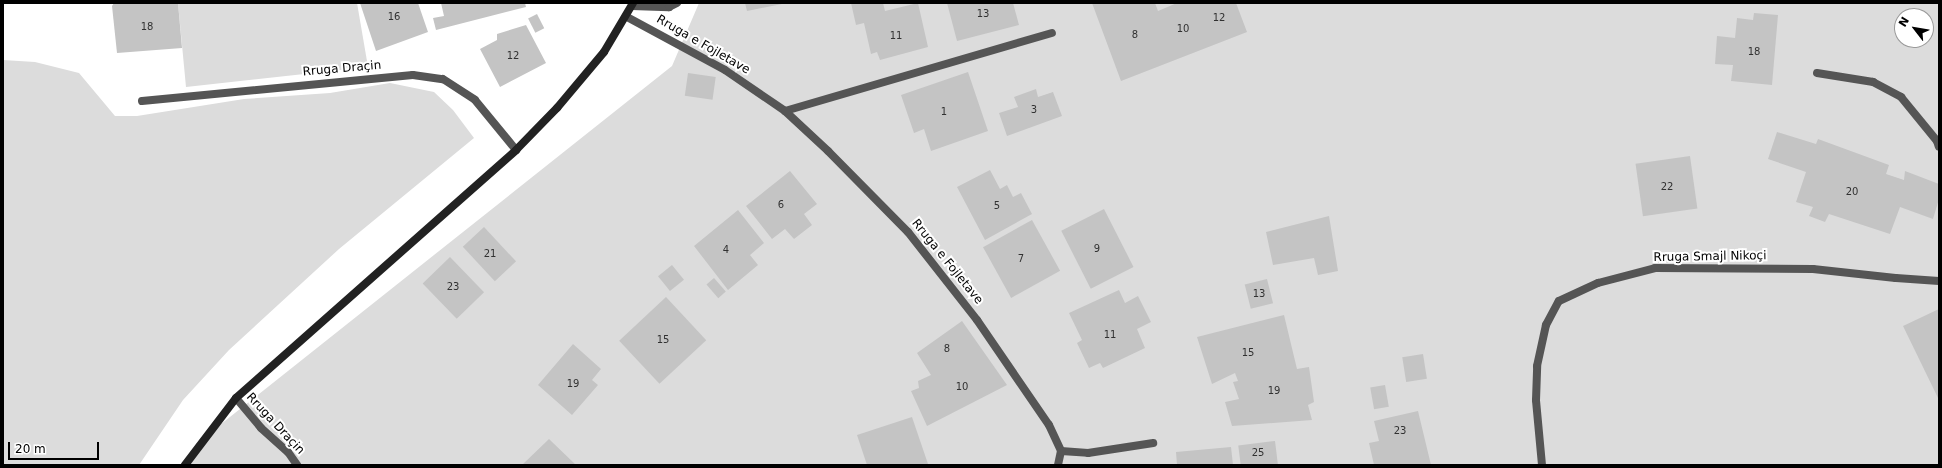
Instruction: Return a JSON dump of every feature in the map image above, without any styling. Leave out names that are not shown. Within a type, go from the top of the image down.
[{"type":"main road","name":"Rruga Draçin","points":[[185,465],[236,398],[516,150],[557,108],[599,58],[627,16],[633,4]]},
{"type":"street","points":[[633,4],[669,7],[677,3]]},
{"type":"street","name":"Rruga e Fojletave","points":[[627,16],[725,70],[785,111],[908,232],[977,320],[1049,424],[1061,451]]},
{"type":"street","points":[[785,111],[1052,33]]},
{"type":"street","points":[[1817,72],[1873,82],[1901,97],[1937,141],[1939,147]]},
{"type":"street","name":"Rruga Draçin","points":[[142,101],[414,75],[443,79],[475,100],[516,150]]},
{"type":"street","name":"Rruga Smajl Nikoçi","points":[[1542,465],[1536,400],[1536,366],[1546,325],[1559,301],[1598,283],[1655,268],[1813,269],[1939,281]]},
{"type":"street","name":"Rruga Draçin","points":[[236,398],[261,428],[288,452],[297,465]]},
{"type":"street","points":[[1058,465],[1061,451],[1088,452],[1152,443]]},
{"type":"shaded area","points":[[178,3],[357,3],[368,67],[186,87]]},
{"type":"shaded area","points":[[699,3],[1939,3],[1939,465],[186,465],[196,444],[672,66]]},
{"type":"shaded area","points":[[3,60],[35,62],[79,73],[115,116],[137,116],[244,99],[330,93],[390,83],[434,92],[453,110],[474,138],[339,249],[229,350],[183,400],[139,465],[3,465]]},
{"type":"building","points":[[114,3],[178,3],[182,48],[117,53],[112,6]]},
{"type":"building","points":[[360,3],[418,3],[428,32],[376,51]]},
{"type":"building","points":[[441,3],[525,3],[526,7],[436,30],[433,18],[444,16]]},
{"type":"building","points":[[745,3],[782,3],[782,4],[747,11]]},
{"type":"building","points":[[851,3],[883,3],[885,11],[918,3],[928,47],[880,60],[877,52],[871,54],[864,23],[856,25]]},
{"type":"building","points":[[947,3],[1013,3],[1019,25],[957,41]]},
{"type":"building","points":[[1092,3],[1155,3],[1158,11],[1177,3],[1236,3],[1247,32],[1121,81]]},
{"type":"building","points":[[1754,13],[1778,15],[1772,85],[1731,81],[1733,65],[1715,64],[1717,36],[1735,38],[1737,18],[1753,20]]},
{"type":"building","points":[[537,14],[544,28],[535,33],[528,19]]},
{"type":"building","points":[[526,25],[546,63],[500,87],[480,49],[497,40],[497,34]]},
{"type":"building","points":[[968,72],[988,131],[931,151],[924,129],[914,133],[901,95]]},
{"type":"building","points":[[688,73],[716,77],[713,100],[685,96]]},
{"type":"building","points":[[1036,89],[1038,97],[1053,92],[1062,116],[1007,136],[999,113],[1018,107],[1014,97]]},
{"type":"building","points":[[1777,132],[1816,144],[1818,139],[1889,165],[1886,174],[1904,180],[1905,171],[1939,184],[1939,199],[1933,219],[1900,207],[1890,234],[1829,214],[1825,222],[1809,216],[1813,207],[1796,202],[1806,172],[1768,159]]},
{"type":"building","points":[[1690,156],[1697,208],[1643,216],[1636,164]]},
{"type":"building","points":[[990,170],[1000,189],[1007,185],[1013,197],[1021,193],[1032,214],[985,240],[957,187]]},
{"type":"building","points":[[790,171],[817,204],[804,214],[812,225],[794,239],[785,229],[772,239],[746,206]]},
{"type":"building","points":[[1104,209],[1134,267],[1091,289],[1061,231]]},
{"type":"building","points":[[738,210],[764,243],[750,255],[758,265],[728,290],[694,246]]},
{"type":"building","points":[[1329,216],[1338,271],[1318,275],[1314,258],[1273,265],[1266,232]]},
{"type":"building","points":[[1032,220],[1060,271],[1011,298],[983,247]]},
{"type":"building","points":[[484,227],[516,261],[495,281],[463,247]]},
{"type":"building","points":[[450,257],[484,292],[457,319],[423,283]]},
{"type":"building","points":[[672,265],[684,280],[670,291],[658,276]]},
{"type":"building","points":[[714,278],[726,292],[718,298],[706,285]]},
{"type":"building","points":[[1267,279],[1273,303],[1251,309],[1245,285]]},
{"type":"building","points":[[1119,290],[1125,303],[1138,296],[1151,322],[1137,329],[1145,348],[1103,368],[1100,363],[1089,368],[1077,343],[1082,340],[1069,313]]},
{"type":"building","points":[[666,297],[706,340],[659,384],[619,341]]},
{"type":"building","points":[[1939,309],[1939,400],[1903,326]]},
{"type":"building","points":[[1284,315],[1297,369],[1309,367],[1314,402],[1308,405],[1312,420],[1232,426],[1225,402],[1239,399],[1233,382],[1238,381],[1235,373],[1212,384],[1197,337]]},
{"type":"building","points":[[962,321],[1007,385],[927,426],[911,391],[919,388],[918,381],[931,375],[917,353]]},
{"type":"building","points":[[573,344],[601,369],[592,380],[598,385],[572,415],[538,385]]},
{"type":"building","points":[[1423,354],[1427,379],[1406,382],[1402,357]]},
{"type":"building","points":[[1385,385],[1389,407],[1374,409],[1370,388]]},
{"type":"building","points":[[1418,411],[1431,465],[1374,465],[1369,443],[1379,441],[1374,421]]},
{"type":"building","points":[[912,417],[928,464],[867,465],[857,435]]},
{"type":"building","points":[[549,439],[576,465],[522,465]]},
{"type":"building","points":[[1275,441],[1278,465],[1241,465],[1238,446]]},
{"type":"building","points":[[1231,447],[1233,465],[1177,465],[1176,452]]}]
